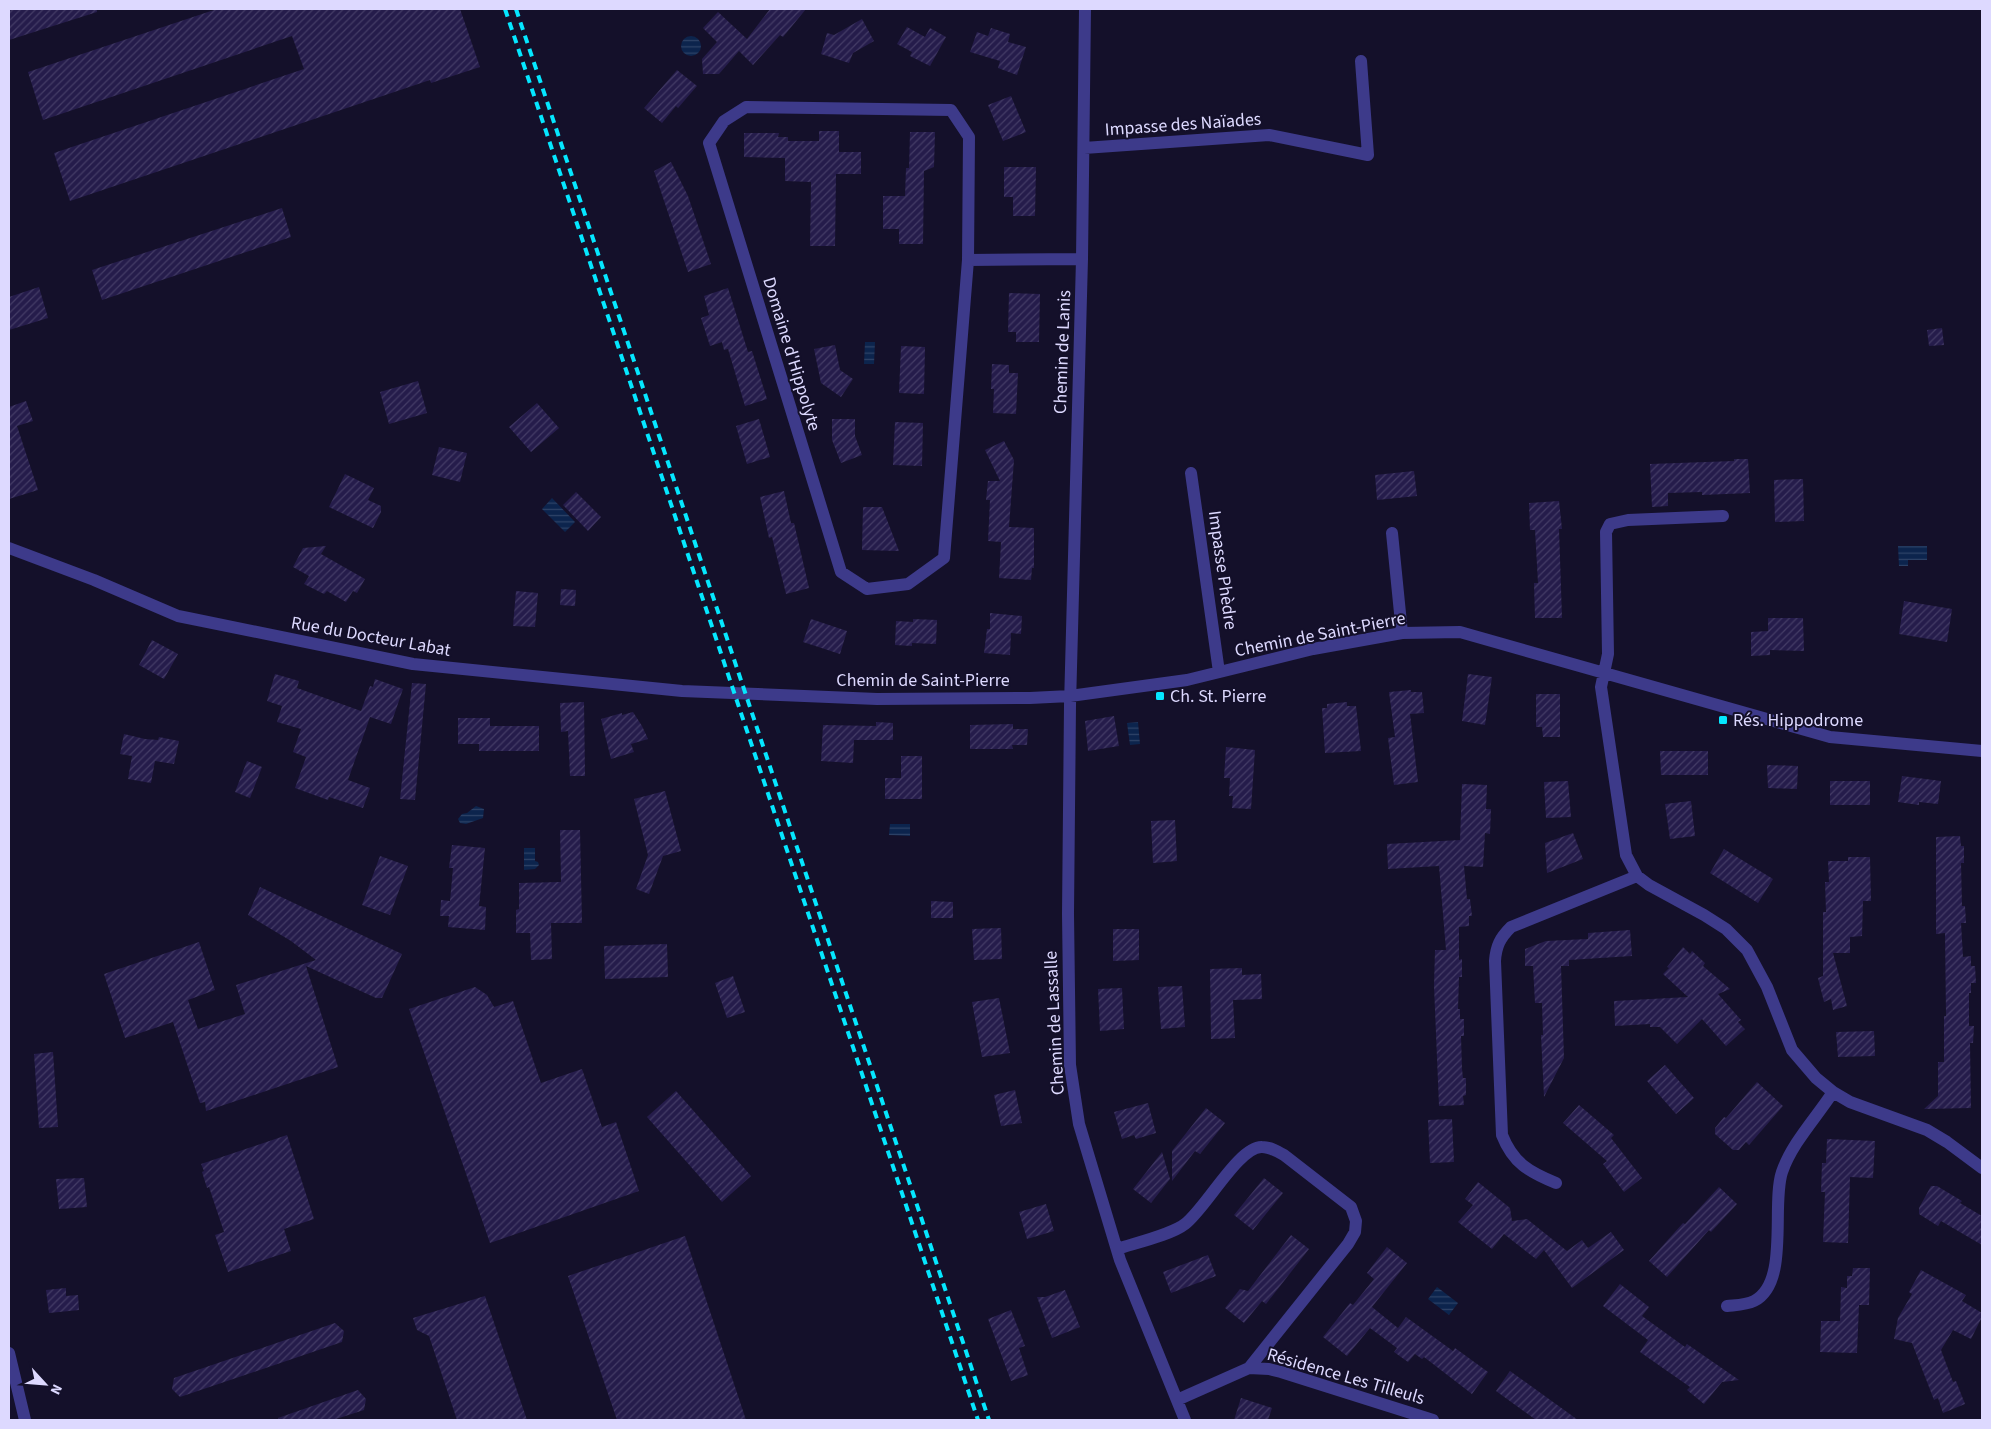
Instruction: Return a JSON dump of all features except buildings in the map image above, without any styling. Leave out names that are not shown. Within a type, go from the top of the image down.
[{"type":"street","name":"Chemin de Lanis","points":[[1070,696],[1082,259],[1085,9]]},
{"type":"street","name":"Impasse des Naïades","points":[[1084,148],[1269,134],[1368,155],[1361,61]]},
{"type":"street","name":"Domaine d'Hippolyte","points":[[746,107],[951,110],[969,137],[968,260],[944,558],[908,584],[867,589],[841,572],[709,143],[724,121],[746,107]]},
{"type":"street","points":[[968,260],[1082,259]]},
{"type":"street","name":"Impasse Phèdre","points":[[1191,474],[1219,672]]},
{"type":"street","points":[[1724,516],[1628,520],[1610,524],[1606,532],[1608,654],[1601,687],[1626,855],[1637,876],[1649,885],[1704,915],[1736,938],[1747,950],[1761,974],[1792,1050],[1801,1063],[1816,1078],[1833,1092],[1867,1109],[1927,1130],[1982,1168]]},
{"type":"street","points":[[1392,533],[1402,632]]},
{"type":"street","name":"Rue du Docteur Labat","points":[[9,548],[94,580],[178,616],[412,664],[682,691],[772,694]]},
{"type":"street","name":"Chemin de Saint-Pierre","points":[[772,694],[876,699],[1070,696],[1168,683],[1313,649],[1402,632],[1460,632],[1830,737],[1982,751]]},
{"type":"street","name":"Chemin de Lassalle","points":[[1070,696],[1068,914],[1070,1065],[1079,1124],[1120,1260],[1184,1420]]},
{"type":"street","points":[[1556,1183],[1525,1168],[1514,1158],[1502,1135],[1496,948],[1502,937],[1511,927],[1637,876]]},
{"type":"street","points":[[1727,1306],[1754,1301],[1768,1285],[1776,1259],[1781,1175],[1792,1150],[1833,1092]]},
{"type":"street","name":"Résidence Les Tilleuls","points":[[1117,1249],[1184,1225],[1200,1209],[1242,1156],[1253,1148],[1262,1146],[1284,1155],[1350,1207],[1356,1221],[1355,1232],[1348,1244],[1249,1368]]},
{"type":"street","points":[[9,1353],[25,1420]]},
{"type":"street","name":"Résidence Les Tilleuls","points":[[1177,1400],[1249,1368],[1269,1369],[1433,1420]]},
{"type":"water","points":[[691,36],[698,39],[701,46],[698,53],[691,56],[684,53],[681,46],[684,39]]},
{"type":"water","points":[[865,342],[875,342],[874,364],[864,364]]},
{"type":"water","points":[[552,498],[575,522],[565,532],[542,509]]},
{"type":"water","points":[[1898,546],[1927,546],[1927,560],[1908,560],[1908,566],[1899,566]]},
{"type":"water","points":[[1138,722],[1140,744],[1130,745],[1127,723]]},
{"type":"water","points":[[476,806],[484,809],[483,818],[466,824],[460,823],[458,819],[462,814],[467,813]]},
{"type":"water","points":[[890,824],[910,824],[910,836],[889,835]]},
{"type":"water","points":[[524,848],[535,848],[535,861],[539,865],[535,869],[524,870]]},
{"type":"water","points":[[1437,1287],[1458,1303],[1449,1315],[1428,1299]]},
{"type":"railway","points":[[505,9],[978,1420]]},
{"type":"railway","points":[[516,9],[989,1420]]},
{"type":"place","name":"Ch. St. Pierre","points":[[1160,696]]},
{"type":"place","name":"Rés. Hippodrome","points":[[1723,720]]}]
